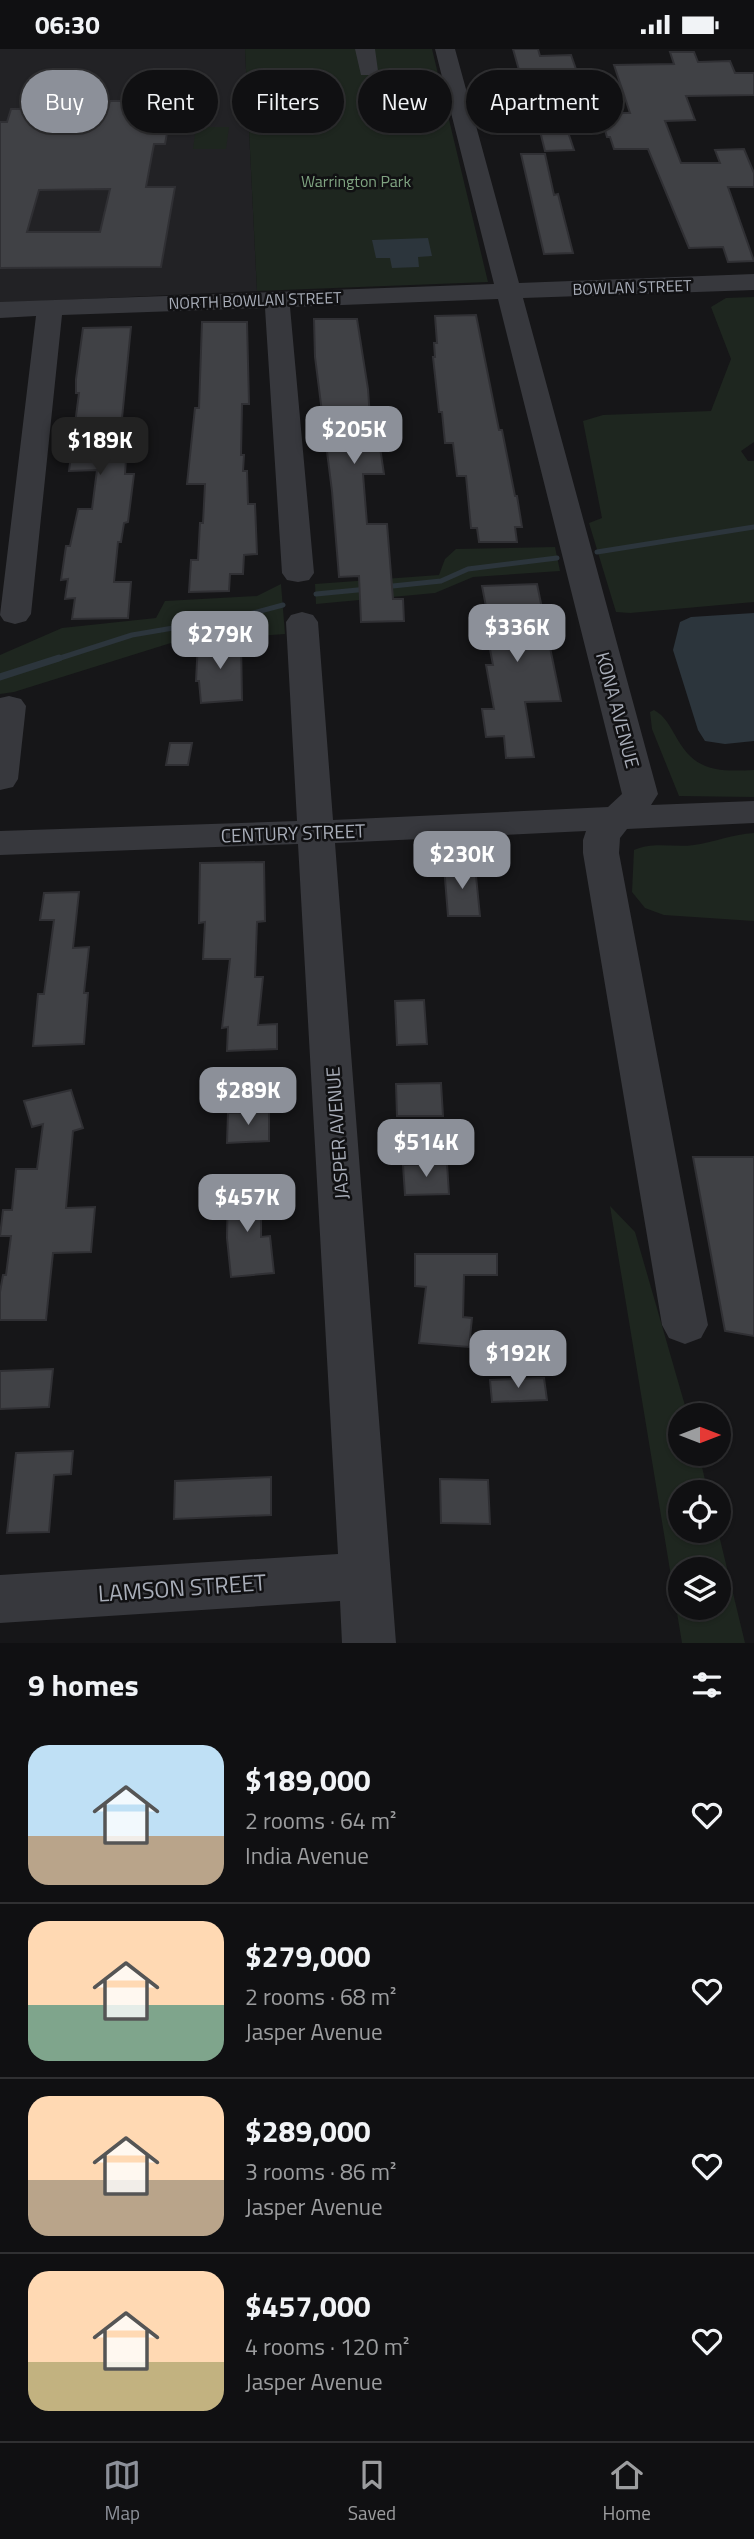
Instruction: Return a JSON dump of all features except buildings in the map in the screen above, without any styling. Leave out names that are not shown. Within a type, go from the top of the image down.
[{"type":"street","points":[[365,49],[368,70]]},
{"type":"street","name":"KONA AVENUE","points":[[445,49],[640,795],[633,808],[616,819],[602,836],[601,853],[685,1325]]},
{"type":"street","name":"BOWLAN STREET","points":[[509,292],[754,282]]},
{"type":"street","name":"NORTH BOWLAN STREET","points":[[0,310],[509,292]]},
{"type":"street","points":[[277,299],[298,573]]},
{"type":"street","points":[[15,614],[50,308]]},
{"type":"street","name":"JASPER AVENUE","points":[[302,622],[369,1643]]},
{"type":"street","points":[[0,779],[9,706]]},
{"type":"street","name":"CENTURY STREET","points":[[0,843],[754,812]]},
{"type":"street","name":"LAMSON STREET","points":[[0,1599],[365,1576]]},
{"type":"shaded area","points":[[0,49],[245,49],[246,70],[232,70],[232,133],[249,133],[257,291],[0,303]]},
{"type":"shaded area","points":[[428,238],[432,256],[418,257],[419,267],[392,268],[390,258],[376,258],[372,240]]},
{"type":"shaded area","points":[[754,613],[754,741],[725,744],[705,741],[698,730],[673,650],[680,622],[691,617]]},
{"type":"green space","name":"Warrington Park","points":[[245,49],[432,49],[437,70],[358,70],[358,133],[452,132],[488,282],[257,291],[249,133],[344,133],[344,70],[246,70]]},
{"type":"green space","points":[[218,127],[229,127],[226,149],[193,149],[195,133],[218,133]]},
{"type":"green space","points":[[754,297],[754,442],[741,451],[748,461],[754,461],[754,602],[616,612],[589,523],[602,518],[583,421],[603,415],[711,411],[731,359],[711,307],[726,298]]},
{"type":"green space","points":[[555,547],[560,571],[473,577],[435,593],[316,604],[315,584],[439,575],[445,559],[456,549]]},
{"type":"green space","points":[[281,584],[285,634],[174,642],[0,694],[0,655],[62,628],[156,618],[165,601],[257,596]]},
{"type":"green space","points":[[654,710],[669,724],[682,747],[698,762],[717,769],[754,770],[754,797],[679,796],[652,729],[650,712]]},
{"type":"green space","points":[[754,833],[754,921],[664,915],[645,908],[632,892],[634,850],[656,845],[694,845]]},
{"type":"green space","points":[[610,1206],[635,1232],[684,1403],[668,1403],[668,1467],[702,1467],[705,1480],[668,1480],[668,1543],[721,1543],[724,1557],[668,1558]]},
{"type":"green space","points":[[731,1585],[745,1643],[682,1643],[678,1620],[731,1620]]},
{"type":"waterway","points":[[597,552],[754,527]]},
{"type":"waterway","points":[[383,587],[441,581],[468,569],[557,558]]},
{"type":"waterway","points":[[316,594],[368,589]]},
{"type":"waterway","points":[[54,660],[132,635],[238,617],[283,605]]},
{"type":"waterway","points":[[0,677],[59,658]]}]
